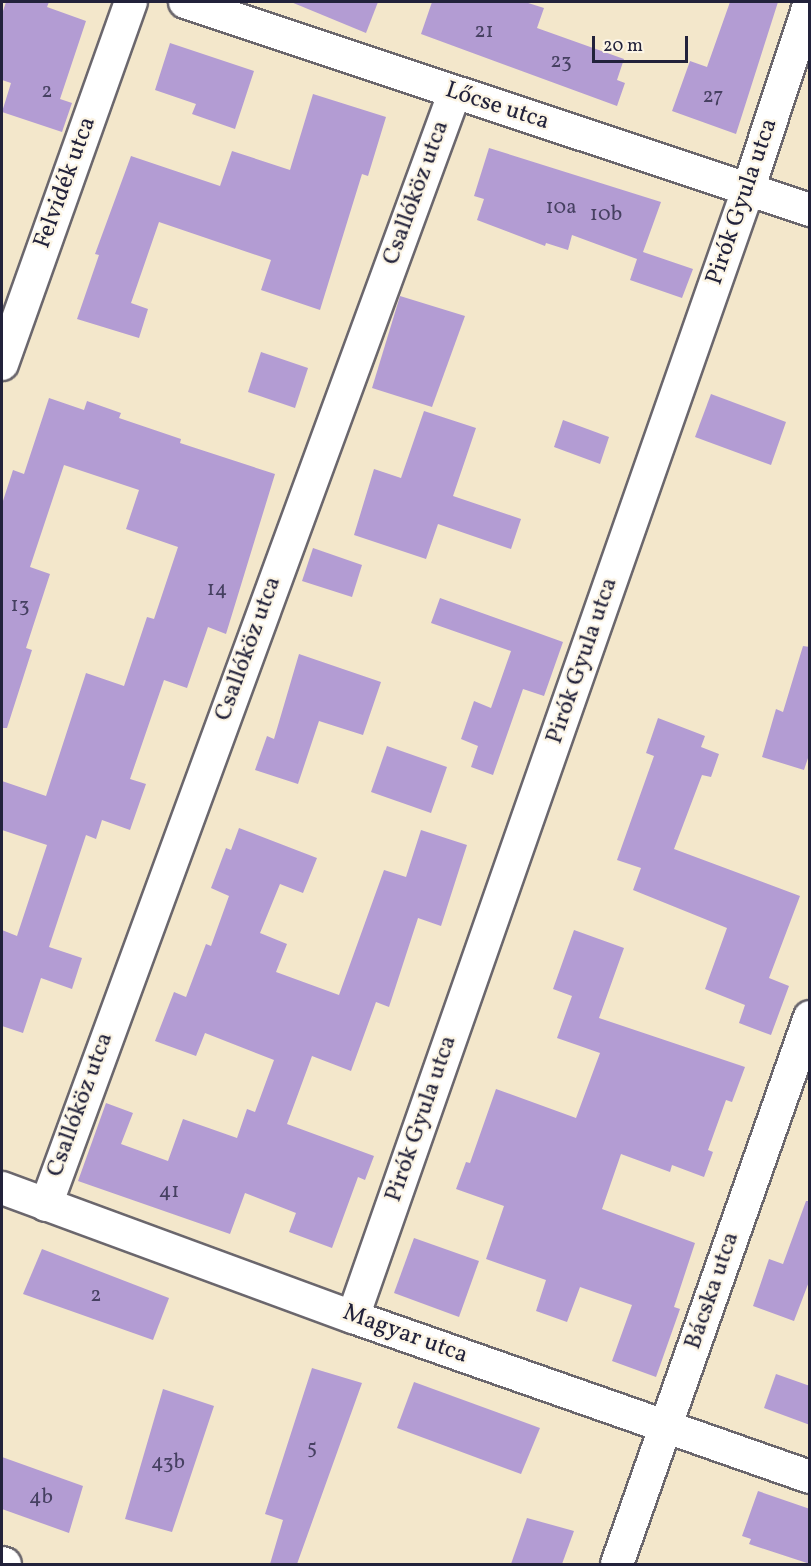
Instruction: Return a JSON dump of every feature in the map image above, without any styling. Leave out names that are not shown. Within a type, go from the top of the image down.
[{"type":"street","name":"Felvidék utca","points":[[2,364],[130,2]]},
{"type":"street","name":"Lőcse utca","points":[[185,2],[454,94],[749,187],[810,210]]},
{"type":"street","name":"Pirók Gyula utca","points":[[353,1317],[807,20]]},
{"type":"street","name":"Csallóköz utca","points":[[46,1205],[454,94]]},
{"type":"street","name":"Bácska utca","points":[[617,1564],[810,1017]]},
{"type":"street","name":"Magyar utca","points":[[2,1188],[353,1317],[810,1477]]},
{"type":"building","points":[[6,2],[49,2],[47,7],[86,21],[60,99],[72,103],[62,132],[2,112],[11,83],[2,80],[2,14]]},
{"type":"building","points":[[291,2],[378,2],[366,33]]},
{"type":"building","points":[[432,2],[525,2],[544,8],[537,28],[624,59],[617,80],[625,83],[617,106],[421,34]]},
{"type":"building","points":[[730,2],[778,2],[736,134],[672,111],[690,61],[707,67]]},
{"type":"building","points":[[170,43],[254,71],[235,129],[192,114],[196,104],[155,90]]},
{"type":"building","points":[[313,94],[386,117],[368,176],[362,174],[320,310],[261,290],[271,260],[159,222],[131,303],[148,309],[139,338],[77,319],[99,255],[95,254],[131,156],[220,186],[232,151],[290,170]]},
{"type":"building","points":[[489,148],[661,202],[643,252],[693,269],[682,298],[630,280],[637,259],[572,235],[568,250],[546,243],[545,246],[477,220],[484,199],[474,196]]},
{"type":"building","points":[[400,296],[465,316],[432,407],[372,388]]},
{"type":"building","points":[[261,352],[308,368],[295,408],[248,392]]},
{"type":"building","points":[[711,394],[786,422],[771,465],[695,437]]},
{"type":"building","points":[[49,398],[84,410],[87,401],[121,413],[119,418],[181,439],[180,443],[275,474],[226,634],[208,627],[187,688],[164,680],[130,779],[146,784],[130,830],[102,820],[96,839],[86,835],[49,947],[82,958],[72,989],[41,978],[23,1033],[2,1026],[2,930],[17,936],[47,845],[2,830],[2,781],[46,796],[86,673],[124,686],[147,617],[154,619],[178,547],[126,529],[139,490],[64,465],[30,567],[50,574],[26,648],[32,650],[7,728],[2,728],[2,504],[13,470],[24,474]]},
{"type":"building","points":[[424,411],[476,428],[453,496],[521,519],[511,549],[438,524],[426,559],[354,535],[374,469],[401,478]]},
{"type":"building","points":[[563,420],[609,437],[600,464],[554,447]]},
{"type":"building","points":[[313,548],[362,565],[352,597],[302,581]]},
{"type":"building","points":[[440,598],[563,642],[544,696],[523,689],[493,775],[471,767],[478,746],[461,739],[474,701],[491,708],[511,651],[431,623]]},
{"type":"building","points":[[803,646],[810,647],[810,752],[804,770],[762,757],[776,709],[783,712]]},
{"type":"building","points":[[299,654],[381,682],[363,735],[319,721],[298,784],[255,770],[267,736],[274,739]]},
{"type":"building","points":[[658,718],[705,736],[701,747],[719,754],[711,777],[702,775],[674,849],[800,896],[769,978],[789,986],[771,1035],[739,1023],[745,1005],[705,989],[727,928],[633,890],[641,868],[617,860],[654,756],[646,753]]},
{"type":"building","points":[[387,746],[447,767],[431,813],[371,792]]},
{"type":"building","points":[[239,828],[317,858],[303,893],[280,884],[260,933],[287,944],[276,972],[339,995],[384,870],[406,877],[421,830],[467,845],[441,926],[418,918],[389,1007],[376,1002],[351,1071],[312,1056],[287,1124],[374,1156],[365,1180],[358,1177],[332,1248],[289,1232],[296,1213],[245,1193],[230,1234],[78,1181],[106,1103],[133,1113],[121,1144],[168,1161],[183,1119],[237,1138],[247,1109],[255,1112],[274,1060],[205,1033],[196,1056],[155,1041],[174,992],[186,997],[206,944],[211,946],[229,896],[211,888],[226,848],[231,850]]},
{"type":"building","points":[[574,930],[624,948],[599,1018],[745,1067],[732,1102],[726,1100],[708,1150],[713,1152],[704,1177],[672,1165],[670,1172],[621,1154],[602,1209],[695,1243],[674,1307],[680,1309],[656,1377],[612,1361],[632,1305],[580,1287],[567,1322],[536,1311],[546,1280],[486,1259],[504,1206],[456,1189],[466,1162],[470,1163],[496,1089],[576,1118],[600,1053],[557,1038],[572,996],[553,989]]},
{"type":"building","points":[[806,1201],[810,1201],[810,1279],[794,1321],[753,1306],[769,1259],[783,1264]]},
{"type":"building","points":[[414,1238],[479,1261],[459,1317],[394,1293]]},
{"type":"building","points":[[42,1249],[169,1298],[153,1340],[23,1294]]},
{"type":"building","points":[[312,1368],[362,1383],[297,1564],[270,1564],[283,1520],[265,1514]]},
{"type":"building","points":[[776,1374],[810,1386],[810,1425],[764,1408]]},
{"type":"building","points":[[414,1382],[540,1428],[521,1474],[397,1428]]},
{"type":"building","points":[[163,1389],[214,1406],[172,1532],[125,1519]]},
{"type":"building","points":[[2,1457],[83,1486],[69,1533],[2,1509]]},
{"type":"building","points":[[758,1491],[810,1509],[810,1564],[749,1544],[751,1539],[742,1536]]},
{"type":"building","points":[[527,1518],[574,1531],[562,1564],[511,1564]]}]
